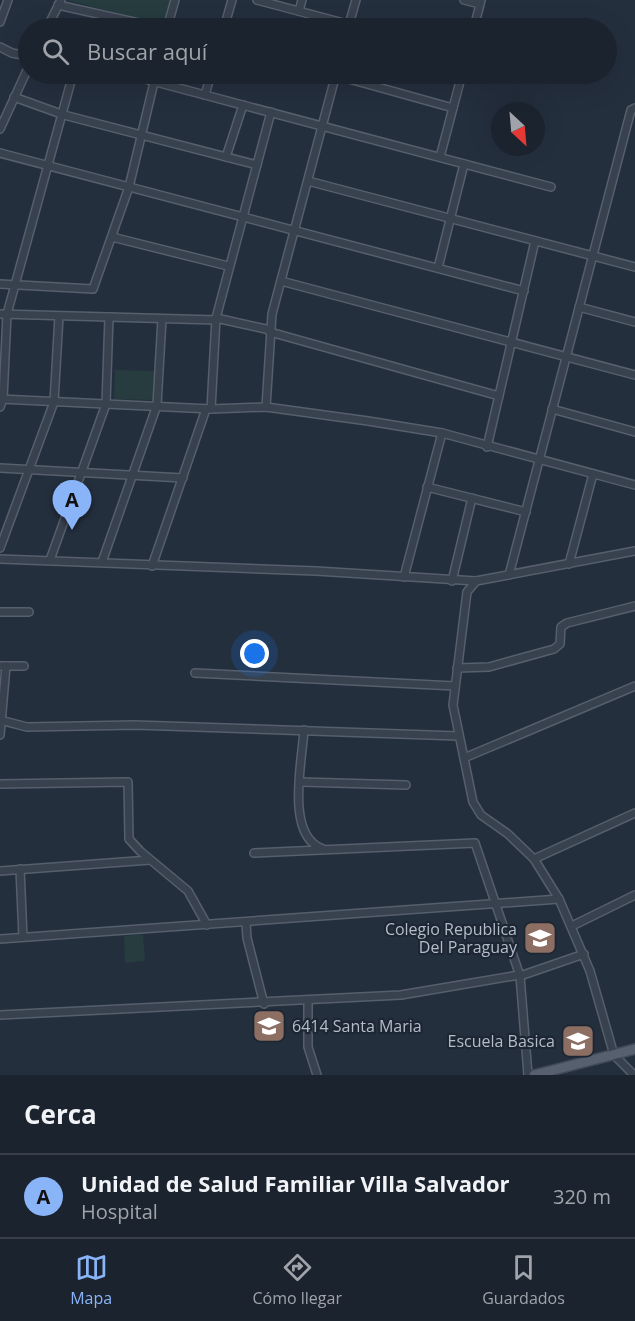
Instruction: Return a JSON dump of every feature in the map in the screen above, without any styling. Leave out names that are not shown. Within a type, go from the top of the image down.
[{"type":"main road","points":[[534,1075],[635,1049]]},
{"type":"street","points":[[0,22],[8,0]]},
{"type":"street","points":[[170,18],[175,0]]},
{"type":"street","points":[[227,18],[232,0]]},
{"type":"street","points":[[257,0],[321,18]]},
{"type":"street","points":[[299,11],[302,0]]},
{"type":"street","points":[[351,18],[356,0]]},
{"type":"street","points":[[464,0],[481,2],[477,18]]},
{"type":"street","points":[[52,18],[60,2],[115,18]]},
{"type":"street","points":[[0,47],[18,53]]},
{"type":"street","points":[[0,129],[20,84]]},
{"type":"street","points":[[0,407],[4,314],[16,285],[72,84]]},
{"type":"street","points":[[0,284],[93,289],[129,187],[139,135],[153,84]]},
{"type":"street","points":[[176,84],[322,128],[551,187]]},
{"type":"street","points":[[205,94],[208,84]]},
{"type":"street","points":[[266,407],[270,331],[281,280],[333,84]]},
{"type":"street","points":[[370,84],[453,108]]},
{"type":"street","points":[[440,157],[459,84]]},
{"type":"street","points":[[14,97],[64,115],[257,165]]},
{"type":"street","points":[[226,157],[243,105]]},
{"type":"street","points":[[509,575],[631,110],[635,108]]},
{"type":"street","points":[[152,566],[208,409],[216,319],[228,266],[271,112]]},
{"type":"street","points":[[0,153],[243,215],[524,291]]},
{"type":"street","points":[[438,268],[464,164]]},
{"type":"street","points":[[308,181],[635,267]]},
{"type":"street","points":[[112,237],[228,266]]},
{"type":"street","points":[[487,447],[535,241]]},
{"type":"street","points":[[281,280],[635,375]]},
{"type":"street","points":[[579,307],[635,322]]},
{"type":"street","points":[[4,314],[216,319],[270,331],[499,396]]},
{"type":"street","points":[[0,548],[54,402],[59,316]]},
{"type":"street","points":[[50,560],[106,404],[109,317]]},
{"type":"street","points":[[102,562],[158,405],[162,318]]},
{"type":"street","points":[[1,399],[208,409],[266,407],[442,433],[487,447],[635,485]]},
{"type":"street","points":[[552,409],[635,432]]},
{"type":"street","points":[[404,577],[442,433]]},
{"type":"street","points":[[0,468],[183,477]]},
{"type":"street","points":[[569,564],[593,474]]},
{"type":"street","points":[[428,487],[526,512]]},
{"type":"street","points":[[452,581],[472,498]]},
{"type":"street","points":[[0,559],[476,581],[635,551]]},
{"type":"street","points":[[476,581],[467,592],[453,705],[473,802],[478,812],[508,834],[534,859],[560,899],[584,954],[614,1055],[634,1075]]},
{"type":"street","points":[[457,668],[489,667],[554,650],[560,644],[560,628],[567,623],[635,606]]},
{"type":"street","points":[[0,612],[29,612]]},
{"type":"street","points":[[0,735],[3,666],[24,666]]},
{"type":"street","points":[[195,673],[455,686]]},
{"type":"street","points":[[464,758],[635,686]]},
{"type":"street","points":[[1,720],[27,727],[135,725],[458,736]]},
{"type":"street","points":[[304,730],[298,818],[301,826],[315,844],[326,849]]},
{"type":"street","points":[[0,784],[128,782],[129,839],[192,896],[207,925]]},
{"type":"street","points":[[301,782],[406,785]]},
{"type":"street","points":[[534,859],[635,813]]},
{"type":"street","points":[[254,854],[475,843],[519,975],[528,1075]]},
{"type":"street","points":[[0,871],[150,860]]},
{"type":"street","points":[[20,869],[22,937]]},
{"type":"street","points":[[572,926],[635,895]]},
{"type":"street","points":[[0,939],[560,899]]},
{"type":"street","points":[[246,923],[247,938],[264,1004]]},
{"type":"street","points":[[0,1015],[264,1004],[425,993],[519,975],[584,954]]},
{"type":"street","points":[[308,1001],[308,1047],[318,1075]]},
{"type":"green space","points":[[67,0],[170,0],[166,18],[137,18]]},
{"type":"green space","points":[[115,370],[155,371],[153,400],[114,399]]},
{"type":"green space","points":[[143,934],[145,961],[125,963],[124,936]]},
{"type":"place","name":"Unidad de Salud Familiar Villa Salvador","points":[[72,530]]},
{"type":"place","name":"Colegio Republica Del Paraguay","points":[[540,938]]},
{"type":"place","name":"6414 Santa Maria","points":[[269,1026]]},
{"type":"place","name":"Escuela Basica","points":[[578,1041]]}]
